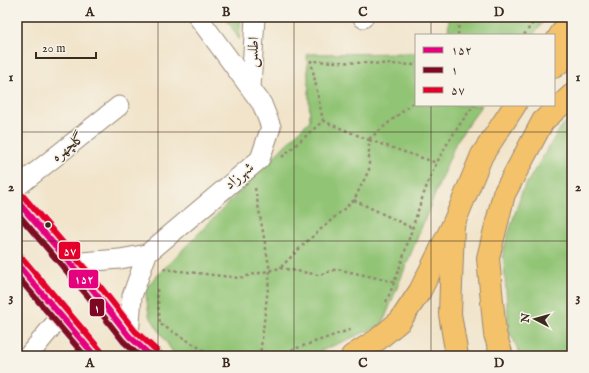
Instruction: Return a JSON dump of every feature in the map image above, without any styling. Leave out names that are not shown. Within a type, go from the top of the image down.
[{"type":"main road","points":[[555,43],[572,17]]},
{"type":"main road","points":[[555,66],[572,52]]},
{"type":"main road","points":[[502,356],[494,334],[488,258],[504,194],[543,121],[572,95]]},
{"type":"main road","points":[[352,356],[377,340],[400,321],[420,291],[453,225],[482,155],[514,106]]},
{"type":"main road","points":[[17,201],[129,336],[151,356]]},
{"type":"main road","points":[[453,225],[450,314],[457,356]]},
{"type":"main road","points":[[17,264],[95,356]]},
{"type":"street","name":"شهرزاد","points":[[147,254],[260,159],[271,127],[262,104],[198,17]]},
{"type":"street","name":"اطلس","points":[[251,88],[255,17]]},
{"type":"street","name":"گلچهره","points":[[17,187],[119,106]]},
{"type":"street","points":[[69,263],[120,259],[147,254]]},
{"type":"street","points":[[129,336],[132,296],[147,254]]},
{"type":"street","points":[[28,356],[61,316]]},
{"type":"path","points":[[458,34],[459,17]]},
{"type":"path","points":[[525,34],[537,17]]},
{"type":"path","points":[[311,61],[415,65]]},
{"type":"path","points":[[280,268],[304,244],[354,200],[369,170],[369,140],[415,101]]},
{"type":"path","points":[[383,308],[395,282],[432,172],[453,133],[473,106]]},
{"type":"path","points":[[323,121],[369,140],[437,163]]},
{"type":"path","points":[[254,182],[270,271],[260,356]]},
{"type":"path","points":[[354,200],[412,228]]},
{"type":"path","points":[[162,269],[239,278],[280,268],[319,275],[337,269],[395,282]]},
{"type":"path","points":[[156,282],[160,324],[213,356]]},
{"type":"path","points":[[274,356],[355,328]]},
{"type":"green space","points":[[225,17],[241,17],[239,40],[239,39]]},
{"type":"green space","points":[[449,17],[547,17],[534,34],[448,34]]},
{"type":"green space","points":[[415,53],[415,106],[481,106],[456,142],[382,325],[318,352],[304,356],[180,356],[174,354],[149,315],[145,288],[310,120],[307,54]]},
{"type":"green space","points":[[572,115],[572,356],[521,356],[509,330],[503,251],[522,191],[561,127]]},
{"type":"transit line","name":"۵۷","points":[[23,196],[99,285],[135,331],[156,350]]},
{"type":"transit line","name":"۱۵۲","points":[[17,201],[93,290],[129,336],[151,356]]},
{"type":"transit line","name":"۱","points":[[17,213],[87,295],[123,341],[139,356]]},
{"type":"transit line","name":"۵۷","points":[[23,259],[101,351]]},
{"type":"transit line","name":"۱۵۲","points":[[17,264],[95,356]]},
{"type":"transit line","name":"۱","points":[[17,276],[85,356]]}]
